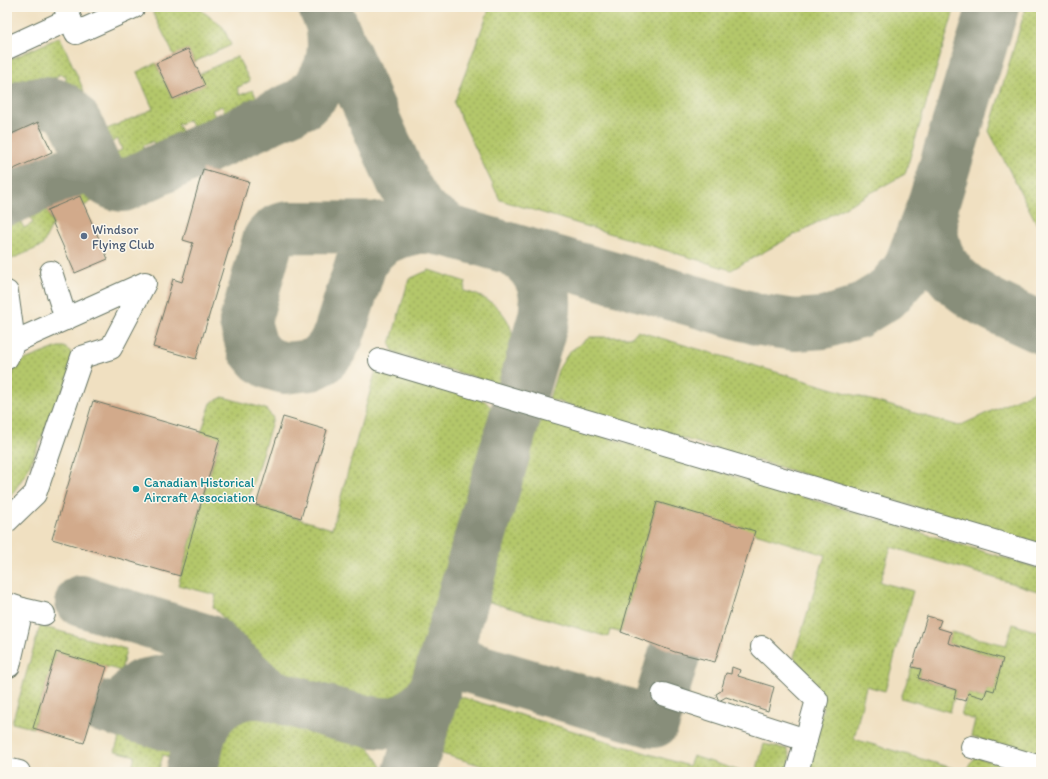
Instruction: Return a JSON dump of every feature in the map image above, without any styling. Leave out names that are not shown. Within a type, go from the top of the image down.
[{"type":"street","points":[[7,48],[67,13],[76,33],[134,7]]},
{"type":"street","points":[[51,272],[66,319]]},
{"type":"street","points":[[7,292],[10,350],[66,319],[144,283],[111,348],[82,357],[35,494],[7,521]]},
{"type":"street","points":[[380,360],[1041,555]]},
{"type":"street","points":[[7,666],[9,666],[15,606],[44,614]]},
{"type":"street","points":[[762,647],[817,700],[797,772]]},
{"type":"street","points":[[663,694],[806,740]]},
{"type":"street","points":[[972,747],[1041,767]]},
{"type":"street","points":[[7,769],[19,772]]},
{"type":"green space","points":[[156,7],[197,7],[223,27],[231,45],[194,62],[188,49],[174,55],[153,13]]},
{"type":"green space","points":[[490,7],[955,7],[905,174],[731,270],[500,200],[454,103]]},
{"type":"green space","points":[[1026,7],[1041,7],[1041,232],[989,131]]},
{"type":"green space","points":[[60,37],[84,91],[81,97],[74,103],[66,88],[66,76],[61,74],[52,79],[54,88],[53,97],[30,97],[7,103],[7,61]]},
{"type":"green space","points":[[237,56],[250,81],[237,88],[240,95],[253,90],[262,111],[258,117],[238,127],[229,122],[222,106],[212,110],[222,133],[203,141],[196,136],[189,120],[178,125],[189,148],[166,158],[158,154],[153,141],[143,146],[150,165],[133,171],[122,172],[116,171],[106,164],[112,154],[122,150],[118,139],[97,149],[91,136],[153,109],[137,72],[156,63],[173,99],[204,85],[199,74]]},
{"type":"green space","points":[[72,178],[94,180],[98,185],[96,198],[84,206],[80,196],[47,210],[53,224],[42,246],[7,261],[7,207],[12,205],[24,228],[33,223],[25,206],[27,199]]},
{"type":"green space","points":[[429,270],[466,282],[464,291],[487,300],[497,307],[504,315],[510,325],[514,348],[511,368],[504,386],[401,355],[393,351],[390,344],[409,279]]},
{"type":"green space","points":[[637,331],[959,426],[1041,388],[1041,544],[549,399],[558,370],[569,352],[590,337],[632,337]]},
{"type":"green space","points":[[58,347],[64,347],[70,351],[72,356],[70,375],[26,473],[7,502],[7,386],[16,367],[22,361]]},
{"type":"green space","points":[[376,370],[485,401],[496,412],[497,421],[427,659],[416,680],[400,693],[383,701],[363,703],[285,683],[213,607],[216,595],[178,585],[220,439],[201,433],[211,403],[223,397],[266,409],[273,418],[247,503],[332,529]]},
{"type":"green space","points":[[542,418],[1041,569],[1041,592],[891,547],[880,582],[913,591],[885,691],[866,686],[854,739],[966,772],[804,772],[823,708],[794,657],[825,555],[657,502],[621,632],[610,630],[608,637],[476,598],[526,429]]},
{"type":"green space","points":[[1013,624],[1041,633],[1041,759],[971,736],[975,720],[961,715],[968,693],[984,698],[987,689],[994,690],[1003,659],[948,643],[951,632],[1006,645]]},
{"type":"green space","points":[[40,626],[126,649],[121,671],[56,652],[33,728],[12,723]]},
{"type":"green space","points":[[912,667],[921,669],[918,678],[956,690],[950,712],[901,698]]},
{"type":"green space","points":[[448,693],[689,766],[693,756],[743,772],[504,772],[432,751]]},
{"type":"green space","points":[[274,711],[338,729],[353,736],[365,745],[376,757],[384,772],[221,772],[213,770],[225,737],[234,726],[247,719]]},
{"type":"green space","points":[[122,728],[176,743],[172,758],[163,755],[158,772],[131,772],[135,756],[115,751]]},
{"type":"green space","points":[[764,744],[787,749],[791,758],[787,772],[756,772]]},
{"type":"green space","points":[[976,757],[1028,772],[966,772],[970,763]]},
{"type":"building","points":[[188,49],[205,85],[173,99],[156,63]]},
{"type":"building","points":[[38,122],[52,152],[7,172],[7,136]]},
{"type":"building","points":[[203,169],[249,182],[196,359],[153,347],[173,279],[182,282],[193,243],[183,240]]},
{"type":"building","points":[[80,196],[108,259],[75,273],[47,210]]},
{"type":"building","name":"Canadian Historical Aircraft Association","points":[[93,401],[220,438],[180,576],[52,539]]},
{"type":"building","points":[[283,417],[327,430],[301,518],[256,505]]},
{"type":"building","points":[[657,502],[755,531],[715,662],[675,652],[621,632]]},
{"type":"building","points":[[927,616],[941,620],[938,628],[951,632],[948,643],[1003,659],[994,691],[987,689],[984,698],[968,693],[966,701],[954,698],[956,690],[918,678],[921,669],[912,667]]},
{"type":"building","points":[[56,652],[107,667],[84,743],[33,728]]},
{"type":"building","points":[[732,667],[740,670],[738,676],[774,687],[768,711],[726,697],[719,701],[716,694],[721,691],[726,673],[731,674]]},
{"type":"taxiway","points":[[324,7],[402,181],[420,211],[452,232],[761,320],[795,325],[824,323],[856,313],[887,294],[908,270],[933,205],[993,7]]},
{"type":"taxiway","points":[[7,112],[37,103],[58,105],[71,116],[80,132],[95,167],[106,180],[123,186],[304,103],[320,85],[330,67],[333,47],[331,23]]},
{"type":"taxiway","points":[[7,200],[77,169],[86,167],[99,172]]},
{"type":"taxiway","points":[[933,205],[932,232],[937,253],[948,271],[962,286],[979,298],[1041,328]]},
{"type":"taxiway","points":[[417,228],[391,235],[377,243],[371,249],[361,264],[338,336],[331,349],[321,360],[311,365],[285,368],[271,364],[261,358],[252,347],[245,322],[268,240],[282,228],[289,227],[429,228],[452,232]]},
{"type":"taxiway","points":[[409,772],[450,641],[544,317],[545,296],[540,277],[528,262],[511,249]]},
{"type":"taxiway","points":[[81,601],[210,641],[268,694]]},
{"type":"taxiway","points":[[450,641],[456,656],[468,667],[654,722],[675,652]]},
{"type":"taxiway","points":[[136,717],[131,708],[131,700],[132,696],[142,685],[194,675]]},
{"type":"taxiway","points":[[191,772],[199,739],[206,721],[218,707],[233,697],[250,693],[268,694],[334,714],[371,722],[387,723],[399,722],[410,717],[424,705],[435,690]]},
{"type":"taxiway","points":[[96,705],[189,731],[206,722]]},
{"type":"place","name":"Windsor Flying Club","points":[[84,236]]},
{"type":"place","name":"Canadian Historical Aircraft Association","points":[[136,489]]}]
